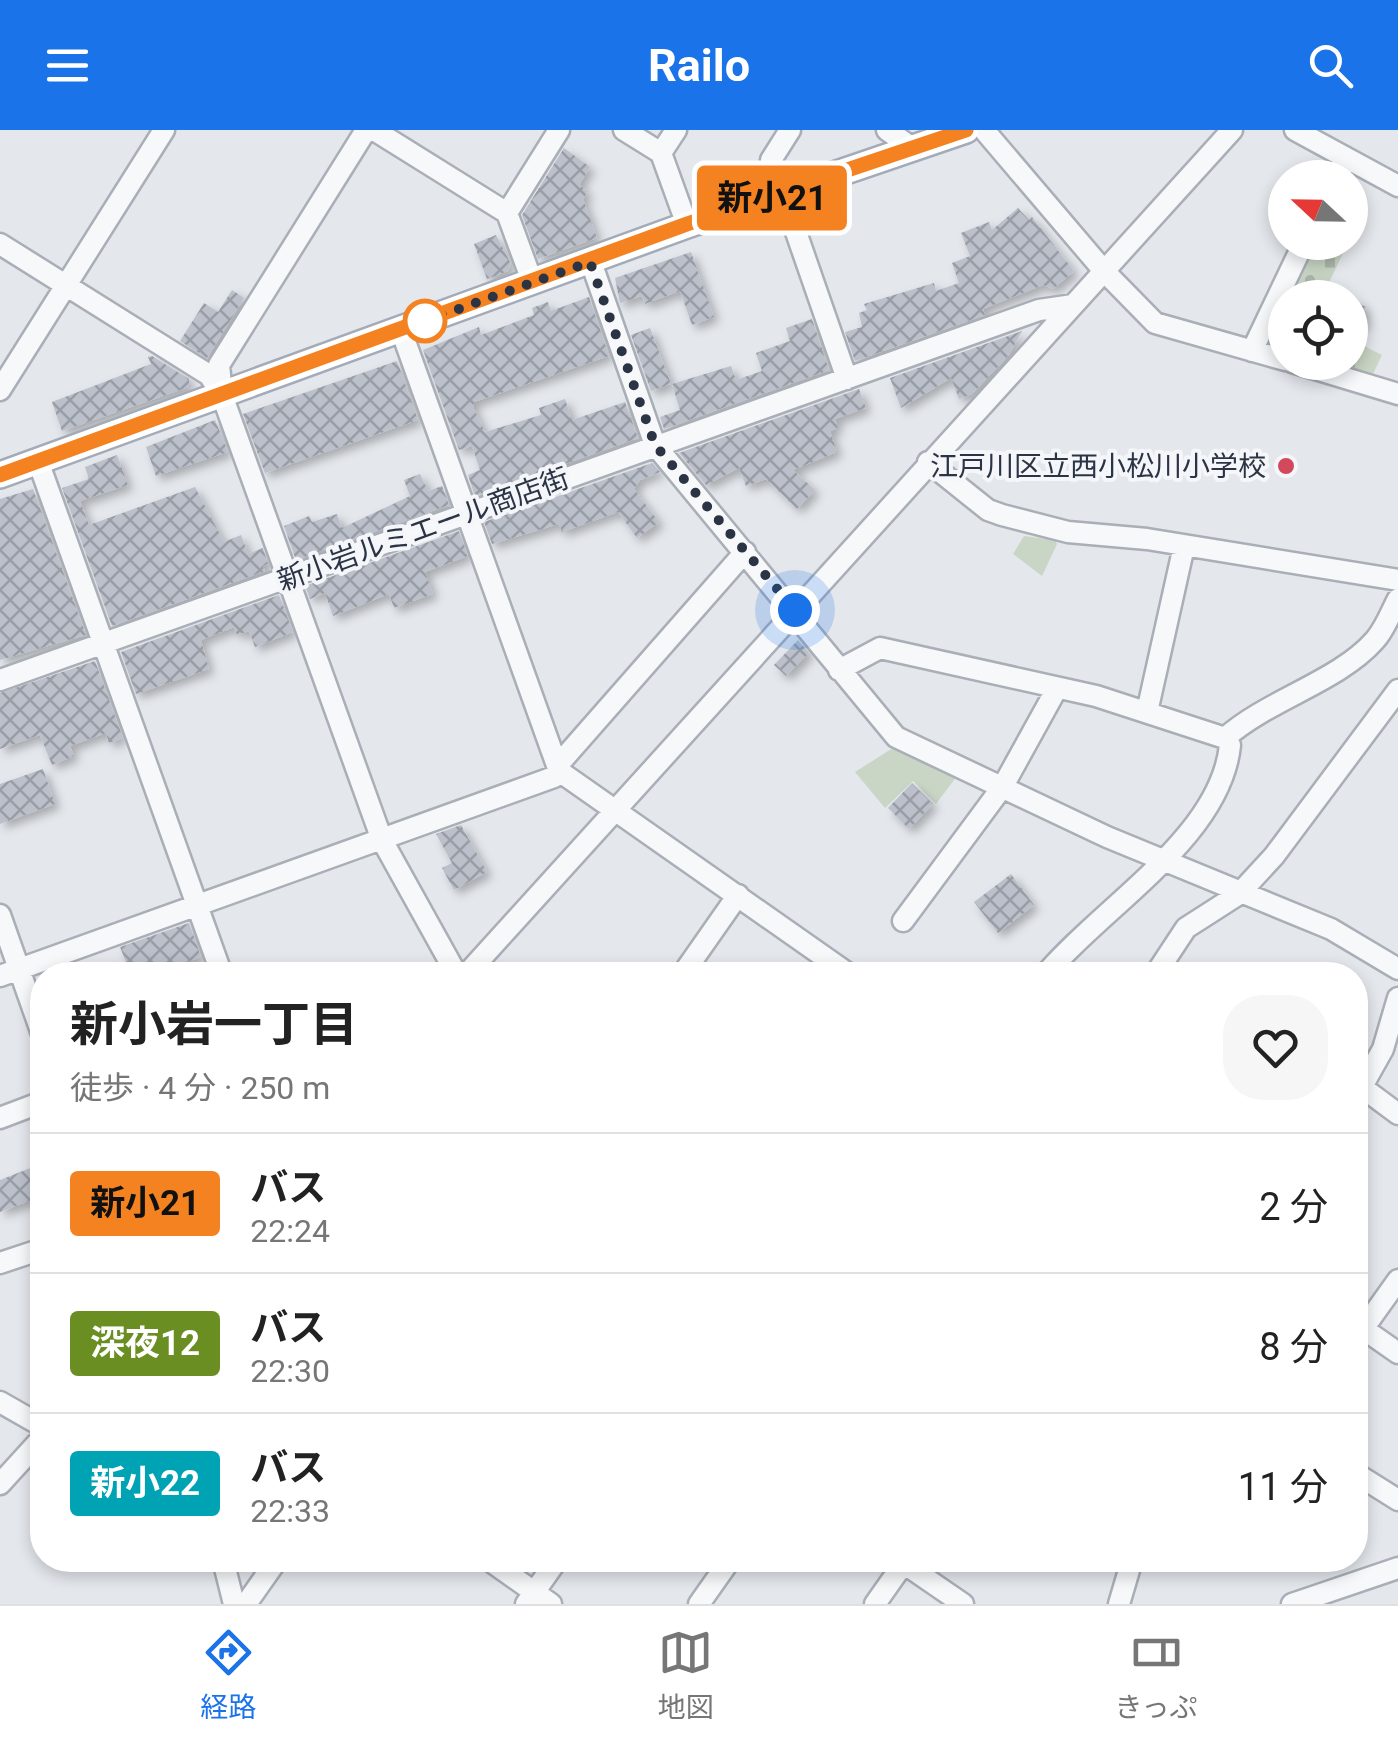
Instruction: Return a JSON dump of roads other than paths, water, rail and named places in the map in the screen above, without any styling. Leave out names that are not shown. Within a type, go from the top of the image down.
[{"type":"main road","points":[[0,475],[687,224],[966,130]]},
{"type":"street","points":[[0,390],[164,130]]},
{"type":"street","points":[[222,395],[219,365],[366,130]]},
{"type":"street","points":[[374,130],[507,213],[532,282]]},
{"type":"street","points":[[624,130],[661,154],[687,224]]},
{"type":"street","points":[[661,154],[676,130]]},
{"type":"street","points":[[790,130],[771,160],[847,379]]},
{"type":"street","points":[[888,130],[911,147]]},
{"type":"street","points":[[984,130],[1104,271],[1155,323],[1268,355]]},
{"type":"street","points":[[478,962],[1232,130]]},
{"type":"street","points":[[1294,130],[1398,186]]},
{"type":"street","points":[[507,213],[553,132]]},
{"type":"street","points":[[0,244],[209,375],[222,395],[292,578],[382,840],[450,962]]},
{"type":"street","points":[[1252,350],[1295,260]]},
{"type":"street","points":[[590,262],[655,445],[795,610],[896,738],[1239,894],[1331,929],[1398,969]]},
{"type":"street","name":"新小岩ルミエール商店街","points":[[0,680],[1039,310],[1074,306]]},
{"type":"street","points":[[402,330],[558,768],[832,962]]},
{"type":"street","points":[[1363,380],[1396,388]]},
{"type":"street","points":[[38,461],[217,962]]},
{"type":"street","points":[[928,462],[988,510],[1068,532],[1398,580]]},
{"type":"street","points":[[1147,712],[1184,546]]},
{"type":"street","points":[[41,962],[554,777],[745,552]]},
{"type":"street","points":[[1225,738],[1250,716],[1349,661],[1376,639],[1398,599]]},
{"type":"street","points":[[839,670],[880,648],[1096,696],[1225,738],[1230,745],[1227,770],[1196,826],[1058,962]]},
{"type":"street","points":[[902,921],[1003,786],[1056,690]]},
{"type":"street","points":[[1164,962],[1186,928],[1239,894],[1274,856],[1398,690]]},
{"type":"street","points":[[691,962],[738,895]]},
{"type":"street","points":[[0,915],[10,973],[30,1011]]},
{"type":"street","points":[[1368,1076],[1382,1049],[1398,998]]},
{"type":"street","points":[[1368,1099],[1398,1114]]},
{"type":"street","points":[[0,1118],[30,1107]]},
{"type":"street","points":[[0,1263],[30,1253]]},
{"type":"street","points":[[1368,1315],[1398,1280]]},
{"type":"street","points":[[1368,1332],[1398,1353]]},
{"type":"street","points":[[0,1402],[30,1419]]},
{"type":"street","points":[[0,1484],[30,1451]]},
{"type":"street","points":[[1368,1481],[1398,1500]]},
{"type":"street","points":[[1292,1604],[1398,1568]]},
{"type":"street","points":[[226,1572],[234,1604]]},
{"type":"street","points":[[246,1604],[268,1572]]},
{"type":"street","points":[[503,1572],[537,1600],[551,1572]]},
{"type":"street","points":[[699,1604],[722,1572]]},
{"type":"street","points":[[875,1604],[896,1572]]},
{"type":"street","points":[[918,1572],[962,1604]]},
{"type":"street","points":[[1119,1604],[1128,1572]]},
{"type":"place","name":"江戸川区立西小松川小学校","points":[[1286,466]]}]
